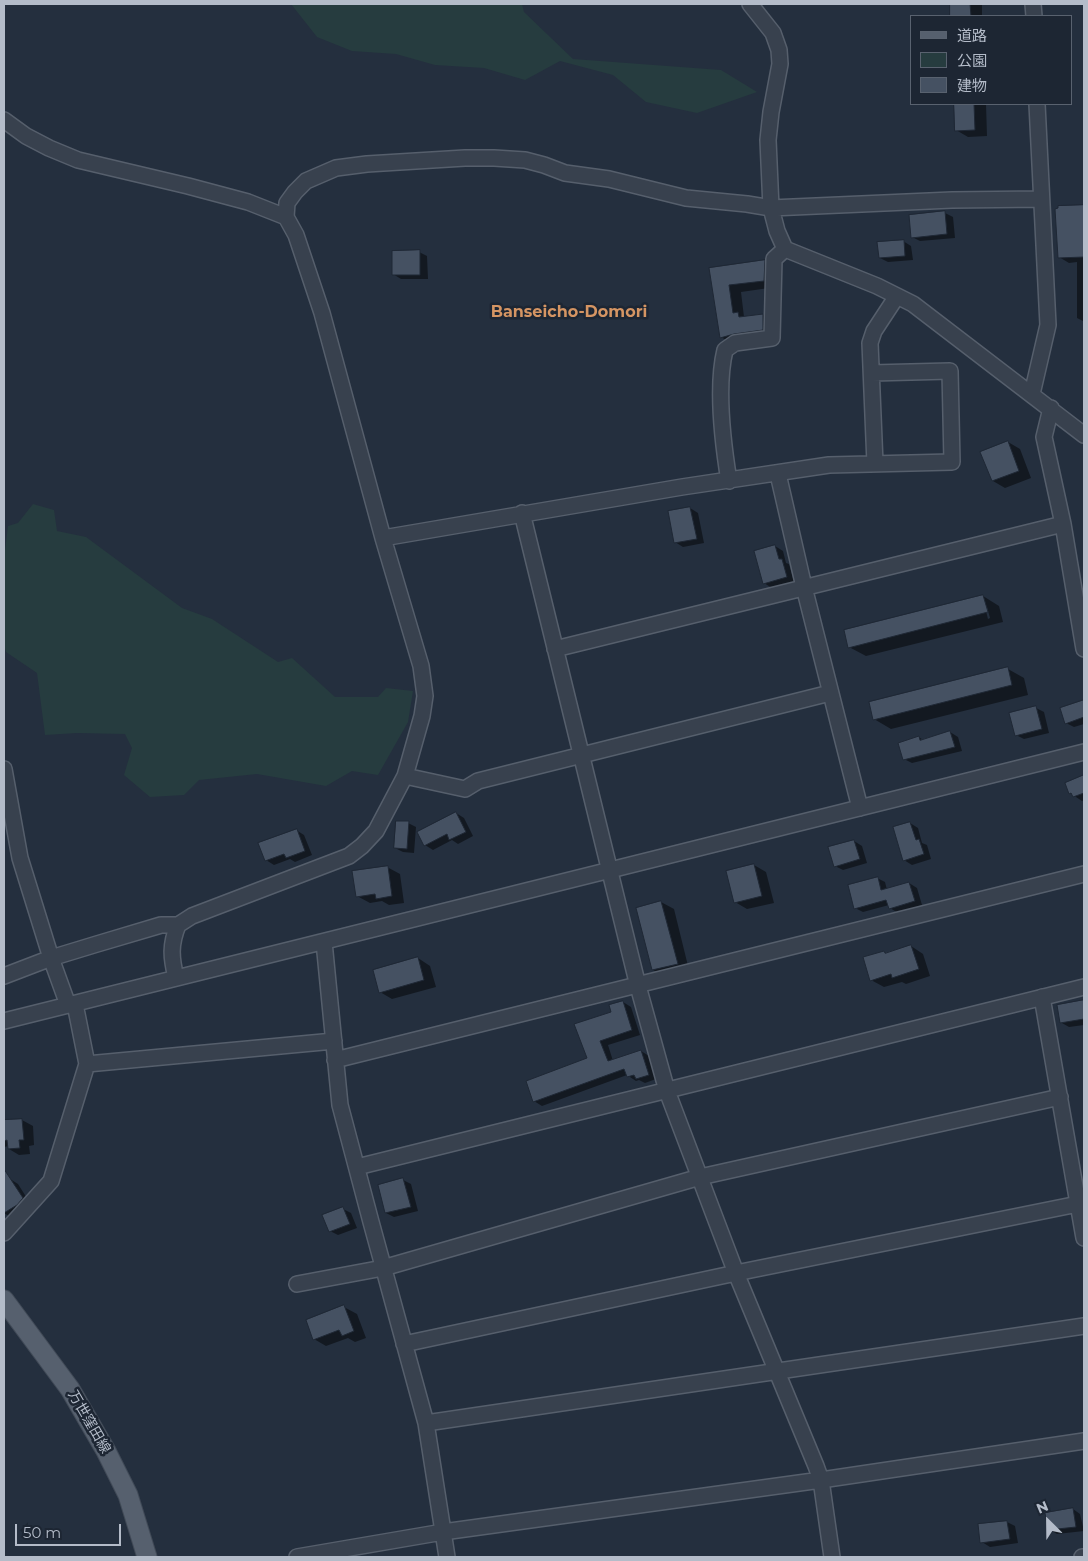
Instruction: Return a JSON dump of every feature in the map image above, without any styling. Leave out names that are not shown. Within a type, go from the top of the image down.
[{"type":"main road","name":"万世窪田線","points":[[4,1300],[70,1389],[106,1451],[128,1495],[147,1557]]},
{"type":"street","points":[[750,4],[773,33],[779,50],[780,64],[768,140],[771,208],[777,231],[785,249],[877,286],[913,304],[1084,435]]},
{"type":"street","points":[[1032,394],[1048,325],[1037,105]]},
{"type":"street","points":[[4,120],[26,136],[78,160],[248,202],[286,217]]},
{"type":"street","points":[[4,976],[51,958],[161,925],[178,925],[192,916],[348,856],[362,846],[376,831],[405,776],[422,716],[425,696],[421,666],[383,538],[316,296],[296,235],[286,217],[287,203],[306,181],[336,168],[367,164],[494,158],[525,160],[565,173],[609,178],[686,198],[771,208],[952,200],[1041,199]]},
{"type":"street","points":[[729,481],[725,459],[722,361],[725,350],[734,343],[772,338],[774,259],[785,249]]},
{"type":"street","points":[[875,464],[870,343],[874,331],[897,296]]},
{"type":"street","points":[[383,538],[522,513],[829,465],[952,462],[950,371],[872,373]]},
{"type":"street","points":[[1051,408],[1044,437],[1063,524],[1084,649]]},
{"type":"street","points":[[778,474],[830,693],[860,808]]},
{"type":"street","points":[[522,513],[638,986],[667,1091],[736,1273],[821,1480],[832,1557]]},
{"type":"street","points":[[555,649],[1063,524]]},
{"type":"street","points":[[405,776],[465,790],[478,781],[830,693]]},
{"type":"street","points":[[4,1021],[1084,752]]},
{"type":"street","points":[[4,769],[20,858],[51,958],[72,1004],[87,1064],[51,1181],[4,1233]]},
{"type":"street","points":[[335,1060],[1084,874]]},
{"type":"street","points":[[176,978],[173,965],[172,941],[178,925]]},
{"type":"street","points":[[324,942],[340,1105],[426,1423],[447,1557]]},
{"type":"street","points":[[357,1168],[1084,986]]},
{"type":"street","points":[[1042,997],[1084,1238]]},
{"type":"street","points":[[87,1064],[334,1041]]},
{"type":"street","points":[[298,1284],[383,1268],[700,1177],[1060,1097]]},
{"type":"street","points":[[404,1344],[736,1273],[1078,1204]]},
{"type":"street","points":[[426,1423],[1084,1326]]},
{"type":"street","points":[[297,1557],[443,1532],[821,1480],[1084,1441]]},
{"type":"green space","points":[[291,4],[522,4],[524,12],[573,59],[721,70],[757,92],[697,113],[646,102],[613,75],[560,61],[525,80],[484,68],[435,65],[396,54],[352,51],[317,37]]},
{"type":"green space","points":[[33,504],[54,510],[57,531],[86,537],[182,608],[212,619],[278,662],[292,658],[335,697],[378,697],[386,688],[413,691],[408,722],[378,775],[352,771],[326,786],[257,774],[199,780],[184,795],[150,797],[124,775],[132,748],[125,734],[77,733],[45,735],[37,673],[6,652],[4,645],[4,558],[8,526],[18,523]]},
{"type":"building","points":[[950,4],[970,4],[971,15],[950,15]]},
{"type":"building","points":[[954,105],[974,105],[975,130],[955,131]]},
{"type":"building","points":[[1084,205],[1084,257],[1058,258],[1055,209],[1058,206]]},
{"type":"building","points":[[945,211],[947,234],[911,238],[909,215]]},
{"type":"building","points":[[904,240],[905,256],[879,258],[877,242]]},
{"type":"building","points":[[420,250],[420,275],[392,275],[392,251]]},
{"type":"building","points":[[765,260],[764,281],[729,285],[733,313],[738,312],[739,317],[763,314],[763,330],[720,338],[709,268]]},
{"type":"building","points":[[1008,441],[1019,471],[992,481],[980,452]]},
{"type":"building","points":[[690,507],[697,539],[674,543],[668,511]]},
{"type":"building","points":[[775,545],[779,559],[782,559],[787,577],[763,584],[754,551]]},
{"type":"building","points":[[983,595],[988,612],[848,648],[844,630]]},
{"type":"building","points":[[1008,667],[1012,685],[873,720],[869,702]]},
{"type":"building","points":[[1084,700],[1084,717],[1065,724],[1060,708]]},
{"type":"building","points":[[1036,706],[1042,729],[1015,736],[1009,713]]},
{"type":"building","points":[[950,731],[955,747],[903,760],[898,743],[919,736],[920,740]]},
{"type":"building","points":[[1084,775],[1084,793],[1073,797],[1071,793],[1069,794],[1065,783]]},
{"type":"building","points":[[456,812],[466,832],[449,840],[447,834],[424,846],[417,832]]},
{"type":"building","points":[[396,821],[409,821],[407,849],[394,848]]},
{"type":"building","points":[[910,822],[916,840],[919,839],[924,854],[903,861],[893,827]]},
{"type":"building","points":[[297,829],[305,851],[286,858],[284,854],[265,861],[258,843]]},
{"type":"building","points":[[854,840],[860,859],[834,867],[828,847]]},
{"type":"building","points":[[754,864],[762,896],[734,903],[726,871]]},
{"type":"building","points":[[388,866],[392,896],[376,899],[375,894],[356,897],[352,871]]},
{"type":"building","points":[[878,877],[881,890],[909,882],[915,901],[889,909],[886,900],[854,909],[848,885]]},
{"type":"building","points":[[661,901],[678,964],[652,970],[636,908]]},
{"type":"building","points":[[911,945],[919,969],[892,978],[891,974],[870,981],[863,957]]},
{"type":"building","points":[[418,957],[424,980],[379,993],[373,970]]},
{"type":"building","points":[[1084,1000],[1084,1019],[1060,1023],[1057,1005]]},
{"type":"building","points":[[623,1001],[632,1030],[600,1041],[608,1061],[641,1050],[649,1075],[636,1079],[634,1075],[627,1077],[624,1069],[533,1102],[526,1081],[587,1058],[574,1024],[611,1012],[609,1005]]},
{"type":"building","points":[[22,1119],[24,1140],[19,1140],[20,1148],[8,1149],[7,1140],[4,1141],[4,1120]]},
{"type":"building","points":[[4,1169],[23,1198],[17,1205],[4,1213]]},
{"type":"building","points":[[403,1178],[411,1207],[385,1213],[378,1185]]},
{"type":"building","points":[[343,1207],[350,1224],[329,1232],[322,1215]]},
{"type":"building","points":[[344,1305],[354,1331],[342,1336],[339,1330],[313,1340],[306,1320]]},
{"type":"building","points":[[1073,1508],[1076,1527],[1048,1530],[1045,1513]]},
{"type":"building","points":[[1007,1521],[1010,1539],[980,1543],[978,1524]]},
{"type":"district","name":"Banseicho-Domori","points":[[569,312]]}]
